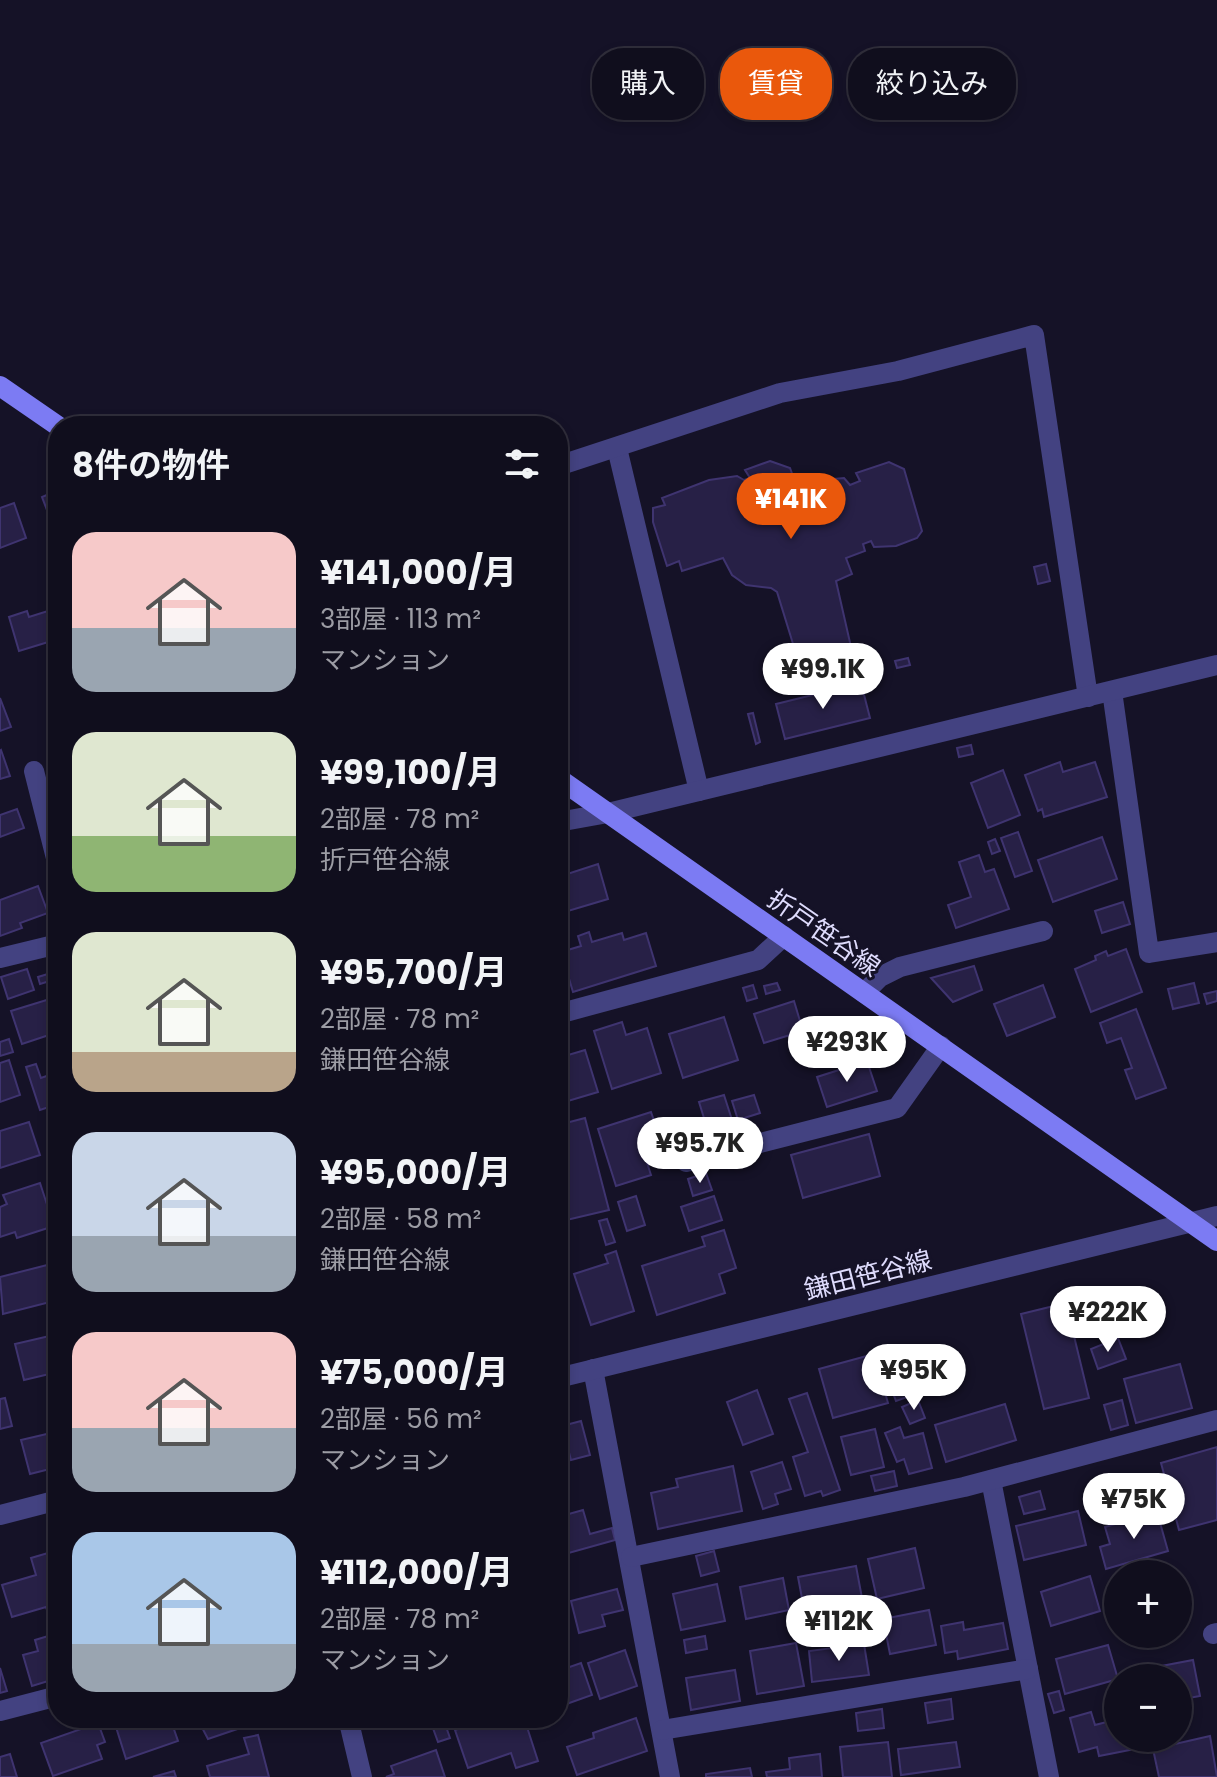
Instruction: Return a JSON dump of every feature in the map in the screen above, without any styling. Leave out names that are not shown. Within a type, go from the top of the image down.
[{"type":"main road","points":[[0,386],[48,419]]},
{"type":"main road","name":"折戸笹谷線","points":[[568,785],[1217,1241]]},
{"type":"street","points":[[568,463],[780,393],[898,371],[1034,335],[1088,697]]},
{"type":"street","points":[[617,448],[699,791]]},
{"type":"street","points":[[568,820],[1217,665]]},
{"type":"street","points":[[1112,691],[1149,953],[1217,942]]},
{"type":"street","points":[[34,771],[48,826]]},
{"type":"street","points":[[864,993],[880,977],[900,967],[1043,931]]},
{"type":"street","points":[[568,1011],[758,960],[784,936]]},
{"type":"street","points":[[0,958],[48,946]]},
{"type":"street","points":[[686,1162],[897,1108],[941,1046]]},
{"type":"street","name":"鎌田笹谷線","points":[[568,1375],[1217,1216]]},
{"type":"street","points":[[593,1369],[631,1557],[670,1777]]},
{"type":"street","points":[[631,1557],[991,1480],[1217,1420]]},
{"type":"street","points":[[991,1480],[1049,1777]]},
{"type":"street","points":[[0,1515],[48,1503]]},
{"type":"street","points":[[662,1730],[1028,1669]]},
{"type":"street","points":[[0,1711],[48,1699]]},
{"type":"street","points":[[354,1728],[362,1777]]},
{"type":"building","points":[[770,461],[790,468],[798,490],[822,480],[844,478],[850,485],[860,481],[856,473],[889,462],[904,469],[922,531],[917,538],[896,546],[874,547],[871,541],[863,544],[865,551],[846,558],[852,574],[836,581],[854,660],[825,671],[802,673],[777,592],[771,588],[746,585],[732,575],[723,558],[682,571],[679,561],[667,566],[653,522],[653,508],[665,505],[662,498],[709,480],[737,476],[744,480],[750,478],[745,470]]},
{"type":"building","points":[[48,494],[48,513],[42,497]]},
{"type":"building","points":[[14,503],[26,538],[0,548],[0,508]]},
{"type":"building","points":[[1046,564],[1050,581],[1038,584],[1034,567]]},
{"type":"building","points":[[27,611],[29,617],[48,611],[48,642],[19,651],[9,617]]},
{"type":"building","points":[[908,658],[910,665],[897,668],[895,661]]},
{"type":"building","points":[[861,683],[870,718],[785,739],[776,704]]},
{"type":"building","points":[[0,698],[11,727],[0,731]]},
{"type":"building","points":[[753,713],[760,742],[756,744],[748,714]]},
{"type":"building","points":[[971,745],[973,754],[959,757],[957,748]]},
{"type":"building","points":[[0,751],[10,776],[0,779]]},
{"type":"building","points":[[1060,762],[1063,772],[1095,762],[1107,797],[1044,817],[1042,809],[1038,811],[1025,775]]},
{"type":"building","points":[[1003,770],[1020,815],[988,828],[971,783]]},
{"type":"building","points":[[17,809],[24,828],[0,837],[0,815]]},
{"type":"building","points":[[1018,832],[1032,871],[1015,877],[1001,838]]},
{"type":"building","points":[[1102,837],[1117,879],[1053,902],[1038,860]]},
{"type":"building","points":[[995,839],[1000,851],[992,854],[988,842]]},
{"type":"building","points":[[979,855],[985,872],[994,869],[1009,909],[956,928],[948,905],[971,897],[959,862]]},
{"type":"building","points":[[598,864],[608,899],[568,911],[568,874]]},
{"type":"building","points":[[38,886],[48,913],[20,923],[22,928],[0,936],[0,900]]},
{"type":"building","points":[[1123,902],[1130,924],[1102,933],[1095,911]]},
{"type":"building","points":[[589,932],[592,942],[622,933],[624,940],[646,933],[656,966],[573,992],[568,975],[568,950],[581,946],[578,936]]},
{"type":"building","points":[[1126,949],[1142,992],[1091,1012],[1075,969],[1096,960],[1095,956],[1106,951],[1108,956]]},
{"type":"building","points":[[974,966],[982,990],[953,1002],[931,978]]},
{"type":"building","points":[[27,969],[34,990],[8,999],[1,977]]},
{"type":"building","points":[[48,974],[48,982],[40,984],[38,977]]},
{"type":"building","points":[[777,983],[780,990],[766,994],[764,986]]},
{"type":"building","points":[[1194,983],[1199,1003],[1173,1009],[1168,989]]},
{"type":"building","points":[[753,985],[757,998],[747,1001],[743,988]]},
{"type":"building","points":[[1043,985],[1055,1017],[1007,1036],[994,1004]]},
{"type":"building","points":[[1217,991],[1217,1001],[1207,1004],[1204,994]]},
{"type":"building","points":[[48,1000],[48,1035],[22,1044],[11,1011]]},
{"type":"building","points":[[794,1001],[803,1031],[764,1043],[754,1014]]},
{"type":"building","points":[[1136,1009],[1166,1088],[1136,1099],[1125,1070],[1132,1068],[1121,1038],[1107,1043],[1100,1023]]},
{"type":"building","points":[[724,1017],[738,1060],[683,1078],[669,1034]]},
{"type":"building","points":[[622,1022],[626,1035],[647,1028],[661,1073],[612,1089],[594,1031]]},
{"type":"building","points":[[9,1039],[13,1052],[0,1056],[0,1042]]},
{"type":"building","points":[[585,1050],[598,1092],[568,1101],[568,1055]]},
{"type":"building","points":[[9,1060],[20,1095],[0,1102],[0,1063]]},
{"type":"building","points":[[867,1061],[877,1091],[827,1107],[817,1077]]},
{"type":"building","points":[[36,1064],[41,1078],[48,1076],[48,1107],[40,1110],[26,1067]]},
{"type":"building","points":[[724,1095],[733,1123],[708,1131],[699,1102]]},
{"type":"building","points":[[754,1095],[760,1113],[738,1120],[732,1101]]},
{"type":"building","points":[[651,1112],[660,1138],[641,1144],[651,1175],[616,1186],[598,1129]]},
{"type":"building","points":[[585,1118],[609,1210],[568,1220],[568,1122]]},
{"type":"building","points":[[29,1122],[40,1155],[0,1168],[0,1131]]},
{"type":"building","points":[[869,1134],[880,1176],[803,1198],[791,1155]]},
{"type":"building","points":[[706,1173],[712,1190],[693,1196],[688,1179]]},
{"type":"building","points":[[40,1183],[48,1208],[48,1228],[17,1238],[15,1232],[0,1237],[0,1207],[7,1204],[3,1195]]},
{"type":"building","points":[[636,1196],[645,1225],[627,1231],[618,1202]]},
{"type":"building","points":[[714,1196],[722,1220],[689,1231],[681,1207]]},
{"type":"building","points":[[607,1219],[615,1242],[606,1245],[599,1221]]},
{"type":"building","points":[[724,1230],[736,1268],[719,1274],[725,1293],[657,1315],[642,1266],[705,1246],[702,1237]]},
{"type":"building","points":[[616,1251],[634,1311],[591,1325],[574,1274],[608,1263],[605,1255]]},
{"type":"building","points":[[48,1265],[48,1303],[3,1314],[0,1277]]},
{"type":"building","points":[[1066,1303],[1089,1398],[1044,1409],[1021,1314]]},
{"type":"building","points":[[48,1336],[48,1374],[24,1380],[15,1344]]},
{"type":"building","points":[[1118,1338],[1126,1359],[1098,1369],[1091,1349]]},
{"type":"building","points":[[874,1354],[888,1403],[833,1418],[819,1369]]},
{"type":"building","points":[[1180,1364],[1192,1408],[1136,1423],[1124,1379]]},
{"type":"building","points":[[911,1378],[916,1394],[896,1401],[890,1385]]},
{"type":"building","points":[[757,1390],[773,1434],[743,1445],[727,1402]]},
{"type":"building","points":[[807,1393],[840,1490],[823,1496],[821,1491],[805,1496],[793,1457],[808,1452],[789,1399]]},
{"type":"building","points":[[5,1398],[12,1426],[0,1429],[0,1399]]},
{"type":"building","points":[[918,1400],[925,1418],[910,1424],[902,1407]]},
{"type":"building","points":[[1122,1400],[1128,1425],[1111,1430],[1104,1405]]},
{"type":"building","points":[[1005,1404],[1016,1440],[946,1462],[935,1425]]},
{"type":"building","points":[[581,1421],[590,1455],[571,1460],[568,1424]]},
{"type":"building","points":[[900,1427],[904,1438],[923,1433],[932,1468],[909,1474],[904,1459],[897,1462],[885,1433]]},
{"type":"building","points":[[875,1429],[884,1467],[851,1475],[841,1437]]},
{"type":"building","points":[[48,1434],[48,1470],[30,1474],[21,1440]]},
{"type":"building","points":[[1217,1447],[1217,1520],[1179,1530],[1161,1463]]},
{"type":"building","points":[[782,1462],[791,1489],[775,1494],[778,1504],[763,1509],[751,1472]]},
{"type":"building","points":[[733,1466],[742,1511],[658,1529],[651,1493],[678,1487],[676,1479]]},
{"type":"building","points":[[894,1471],[897,1486],[875,1491],[871,1476]]},
{"type":"building","points":[[1040,1491],[1045,1509],[1024,1514],[1019,1497]]},
{"type":"building","points":[[583,1510],[590,1534],[612,1528],[615,1540],[568,1553],[568,1514]]},
{"type":"building","points":[[1078,1511],[1086,1545],[1024,1560],[1016,1526]]},
{"type":"building","points":[[1157,1512],[1168,1551],[1137,1560],[1104,1562],[1100,1547],[1110,1544],[1105,1527]]},
{"type":"building","points":[[915,1548],[924,1588],[877,1599],[868,1559]]},
{"type":"building","points":[[714,1551],[719,1571],[701,1576],[696,1556]]},
{"type":"building","points":[[48,1553],[48,1613],[46,1607],[12,1617],[2,1585],[36,1575],[31,1558]]},
{"type":"building","points":[[856,1566],[862,1598],[804,1609],[798,1577]]},
{"type":"building","points":[[1090,1576],[1100,1611],[1051,1626],[1041,1592]]},
{"type":"building","points":[[783,1578],[789,1610],[746,1619],[740,1587]]},
{"type":"building","points":[[717,1584],[725,1621],[681,1630],[673,1594]]},
{"type":"building","points":[[617,1589],[623,1610],[602,1615],[605,1626],[579,1633],[571,1601]]},
{"type":"building","points":[[929,1610],[936,1645],[890,1654],[883,1619]]},
{"type":"building","points":[[963,1622],[964,1630],[1003,1623],[1008,1649],[958,1659],[957,1651],[945,1653],[941,1626]]},
{"type":"building","points":[[48,1636],[48,1681],[32,1686],[23,1655],[38,1651],[35,1640]]},
{"type":"building","points":[[705,1636],[707,1649],[686,1653],[684,1640]]},
{"type":"building","points":[[796,1643],[804,1686],[757,1694],[750,1651]]},
{"type":"building","points":[[864,1644],[869,1675],[812,1682],[809,1651]]},
{"type":"building","points":[[1104,1646],[1109,1648],[1114,1664],[1104,1664],[1104,1683],[1065,1694],[1056,1659]]},
{"type":"building","points":[[625,1650],[637,1686],[600,1699],[588,1663]]},
{"type":"building","points":[[1193,1660],[1200,1696],[1192,1697],[1192,1664],[1172,1664]]},
{"type":"building","points":[[581,1663],[592,1695],[568,1703],[568,1668]]},
{"type":"building","points":[[0,1668],[7,1691],[0,1693]]},
{"type":"building","points":[[735,1670],[740,1701],[691,1710],[686,1678]]},
{"type":"building","points":[[1059,1691],[1064,1710],[1054,1713],[1048,1694]]},
{"type":"building","points":[[951,1699],[953,1719],[928,1723],[925,1703]]},
{"type":"building","points":[[882,1709],[884,1728],[858,1731],[856,1713]]},
{"type":"building","points":[[1091,1712],[1095,1725],[1104,1723],[1104,1752],[1120,1752],[1099,1756],[1097,1747],[1079,1752],[1070,1718]]},
{"type":"building","points":[[636,1718],[647,1751],[577,1775],[567,1747],[594,1738],[593,1733]]},
{"type":"building","points":[[84,1728],[100,1728],[105,1742],[97,1745],[102,1759],[53,1776],[41,1743]]},
{"type":"building","points":[[116,1728],[173,1728],[178,1741],[126,1759]]},
{"type":"building","points":[[202,1728],[240,1728],[208,1739]]},
{"type":"building","points":[[433,1728],[446,1728],[450,1738],[438,1742]]},
{"type":"building","points":[[527,1728],[538,1761],[516,1768],[511,1753],[468,1768],[455,1730]]},
{"type":"building","points":[[258,1735],[269,1777],[210,1777],[207,1766],[249,1754],[244,1738]]},
{"type":"building","points":[[1210,1736],[1217,1777],[1159,1777],[1154,1752],[1192,1752],[1192,1740]]},
{"type":"building","points":[[888,1742],[892,1777],[843,1777],[840,1747]]},
{"type":"building","points":[[956,1742],[960,1767],[901,1775],[898,1749]]},
{"type":"building","points":[[436,1750],[445,1777],[386,1777],[394,1774],[391,1766]]},
{"type":"building","points":[[10,1754],[17,1777],[0,1777],[0,1757]]},
{"type":"building","points":[[820,1754],[822,1777],[767,1777],[766,1772],[790,1769],[789,1758]]},
{"type":"building","points":[[750,1768],[752,1777],[706,1777],[706,1774]]},
{"type":"building","points":[[174,1771],[176,1777],[153,1777]]}]
